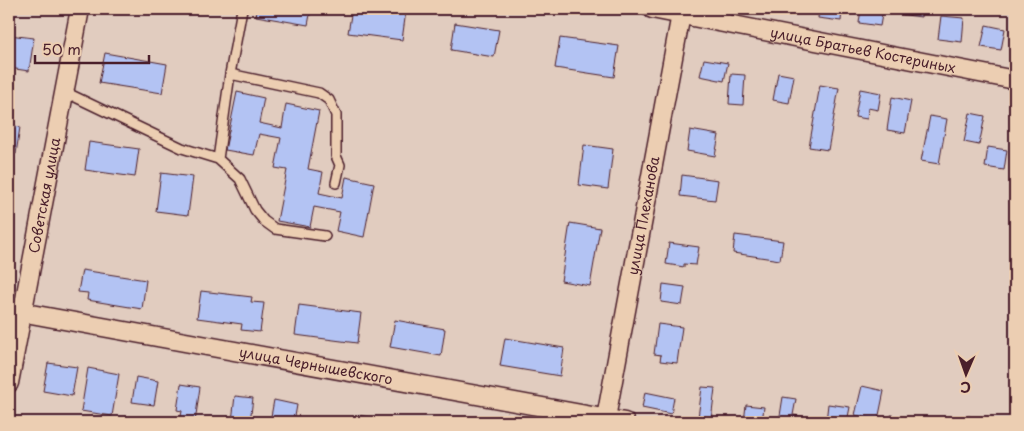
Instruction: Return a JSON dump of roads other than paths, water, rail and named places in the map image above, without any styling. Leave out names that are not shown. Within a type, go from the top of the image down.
[{"type":"street","name":"Советская улица","points":[[9,382],[15,311],[64,92],[80,9]]},
{"type":"street","name":"улица Братьев Костериных","points":[[652,9],[682,11],[1015,80]]},
{"type":"street","name":"улица Плеханова","points":[[607,420],[682,11]]},
{"type":"street","name":"улица Чернышевского","points":[[15,311],[625,422]]},
{"type":"lane","points":[[218,159],[230,74],[242,9]]},
{"type":"lane","points":[[230,74],[319,93],[329,100],[336,115],[336,156],[340,165],[336,182]]},
{"type":"lane","points":[[64,92],[182,148],[218,159],[240,179],[255,210],[264,221],[275,229],[325,236]]}]
